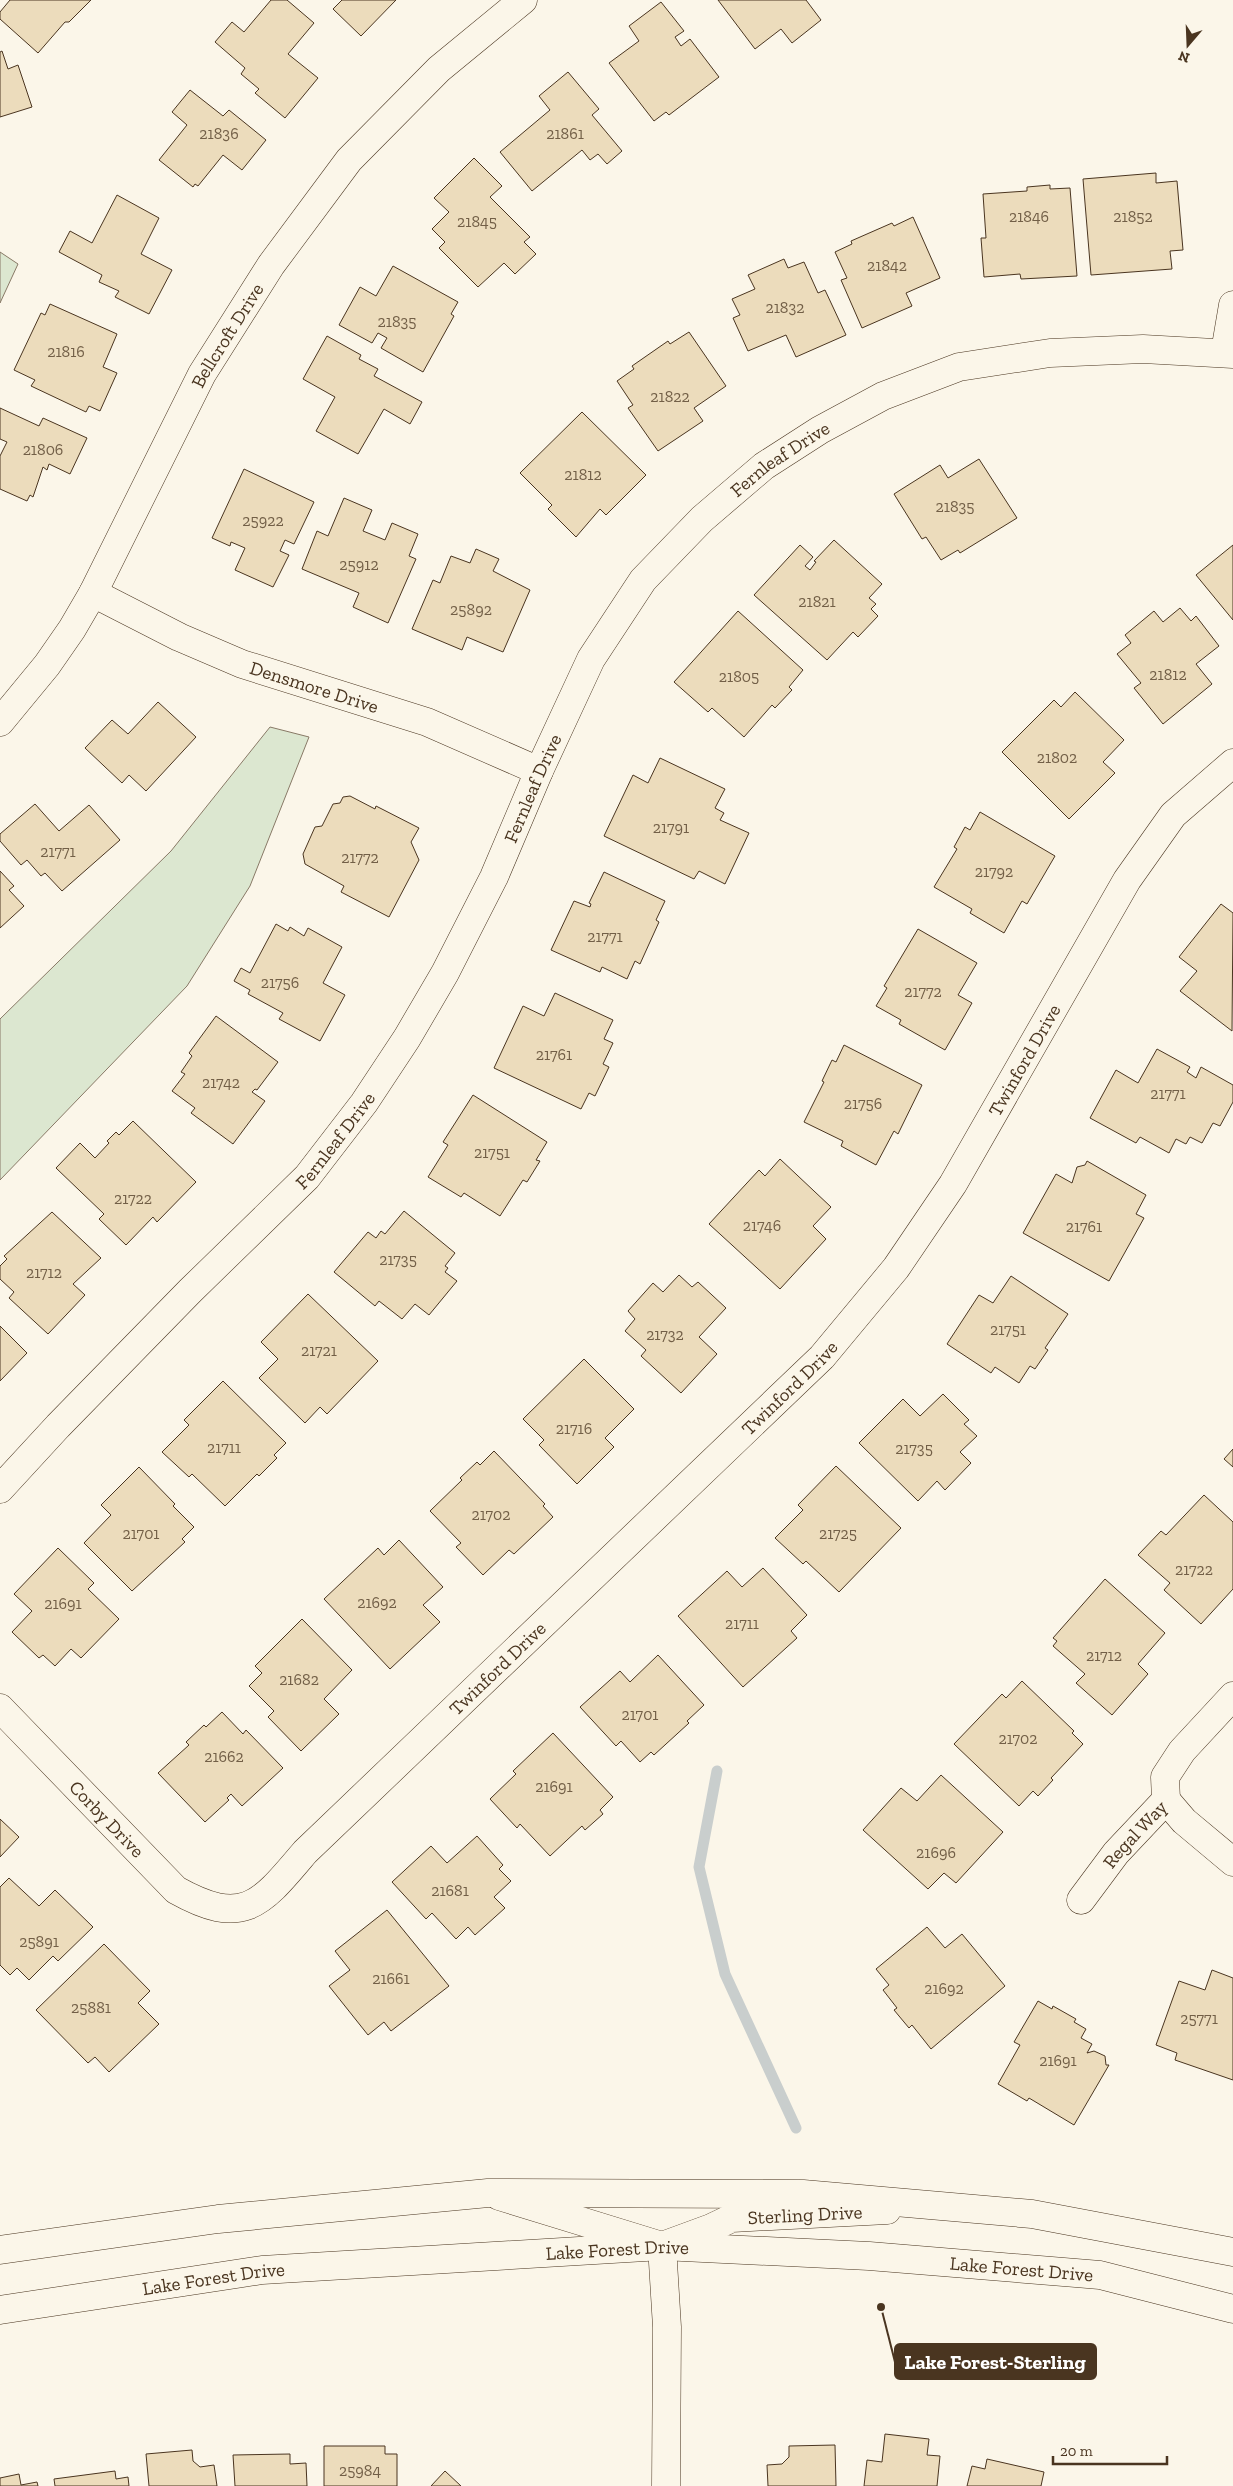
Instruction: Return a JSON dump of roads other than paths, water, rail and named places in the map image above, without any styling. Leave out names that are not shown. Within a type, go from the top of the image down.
[{"type":"street","name":"Bellcroft Drive","points":[[0,722],[47,665],[72,630],[93,594],[202,374],[271,265],[350,160],[439,69],[523,0]]},
{"type":"street","points":[[1229,353],[1233,305]]},
{"type":"street","name":"Fernleaf Drive","points":[[0,1489],[58,1426],[190,1291],[307,1177],[364,1103],[407,1038],[445,973],[494,877],[591,659],[643,580],[702,519],[764,466],[820,430],[883,396],[959,367],[1050,352],[1143,350],[1229,353]]},
{"type":"street","name":"Densmore Drive","points":[[93,594],[179,637],[242,664],[427,722],[540,771]]},
{"type":"street","name":"Twinford Drive","points":[[227,1909],[252,1904],[271,1892],[305,1852],[822,1358],[896,1268],[953,1184],[1127,880],[1173,816],[1233,763]]},
{"type":"street","name":"Regal Way","points":[[1080,1900],[1116,1854],[1166,1800],[1165,1777],[1182,1751],[1233,1696]]},
{"type":"street","name":"Corby Drive","points":[[0,1708],[176,1890],[200,1903],[227,1909]]},
{"type":"street","points":[[1166,1800],[1184,1821],[1233,1862]]},
{"type":"street","points":[[488,2193],[662,2246],[667,2327],[666,2486]]},
{"type":"street","points":[[0,2250],[218,2219],[488,2193],[803,2194],[1032,2214],[1233,2252]]},
{"type":"street","name":"Sterling Drive","points":[[662,2246],[732,2218],[954,2207]]},
{"type":"street","name":"Lake Forest Drive","points":[[0,2310],[262,2270],[662,2246],[869,2256],[1100,2276],[1233,2309]]},
{"type":"waterway","points":[[717,1771],[699,1867],[725,1974],[796,2128]]},
{"type":"place","name":"Lake Forest-Sterling","points":[[881,2307]]}]
